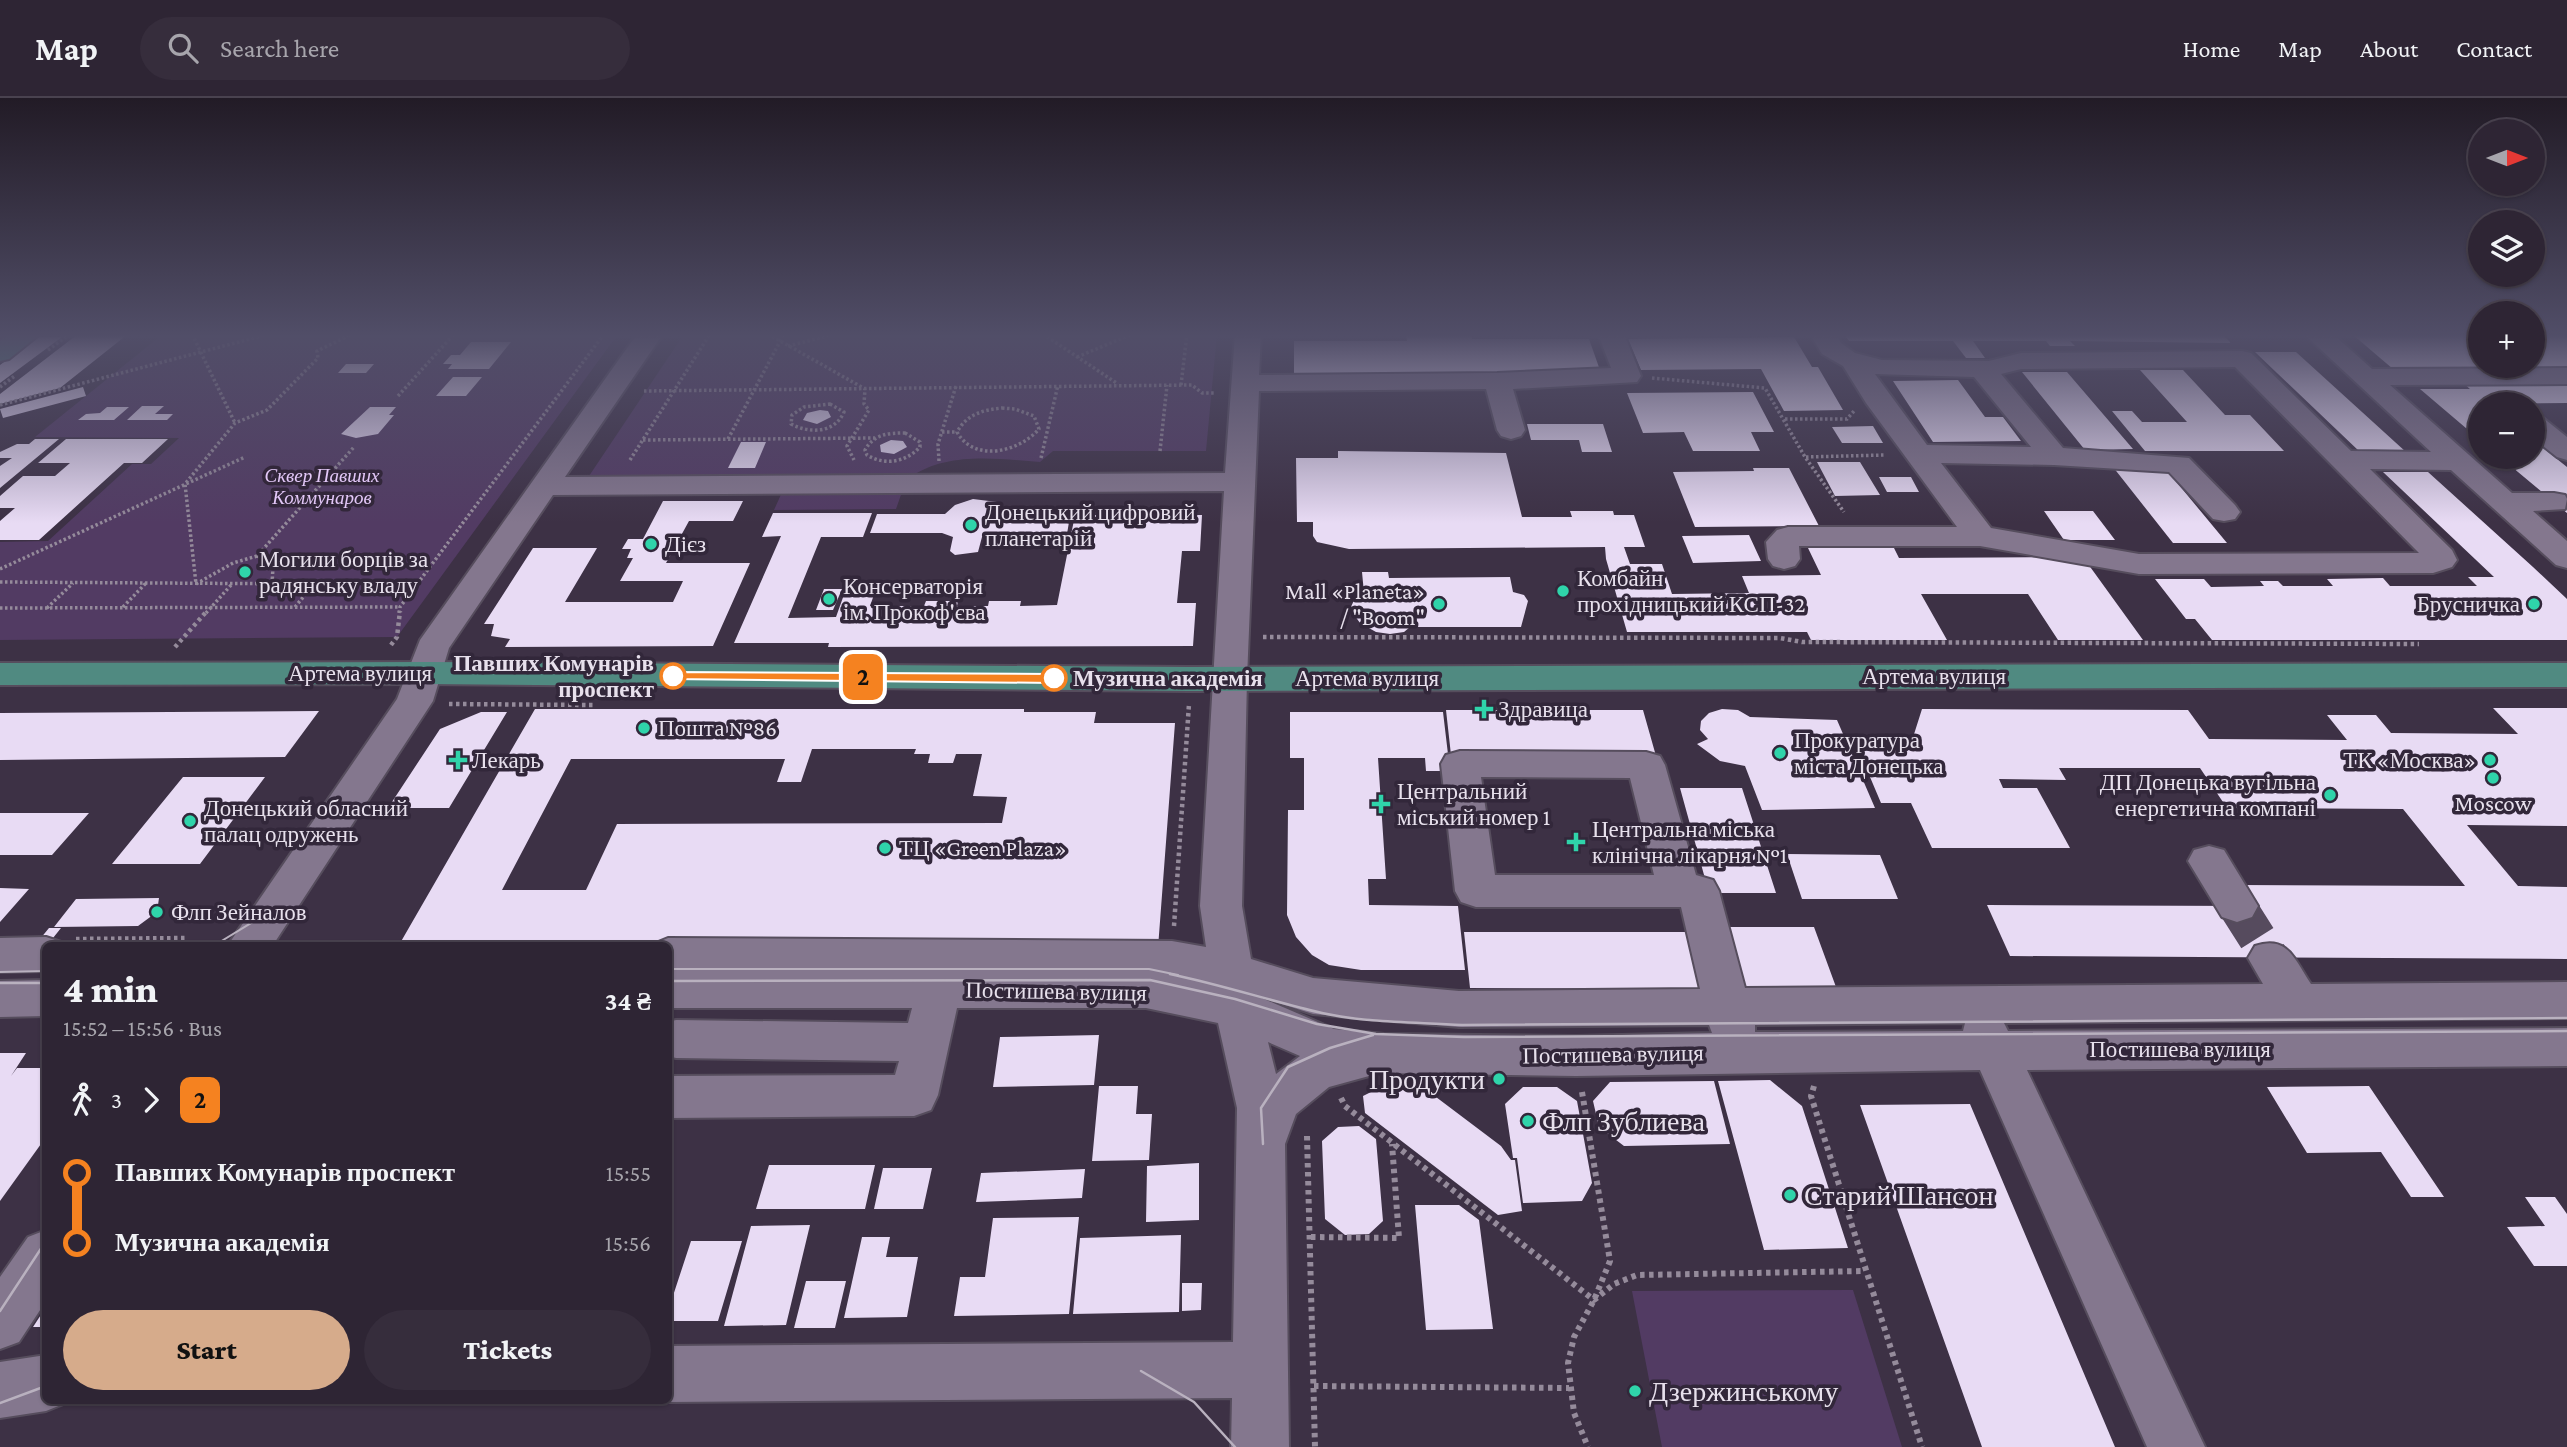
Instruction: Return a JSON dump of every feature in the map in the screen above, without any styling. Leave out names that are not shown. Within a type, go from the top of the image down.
[{"type":"main road","name":"Артема вулиця","points":[[0,674],[425,673],[1229,678],[2567,675]]},
{"type":"street","points":[[252,942],[415,701],[432,648],[606,397]]},
{"type":"street","points":[[1234,397],[1240,482],[1221,894],[1235,989],[1262,1108],[1260,1447]]},
{"type":"street","points":[[1502,397],[1511,430]]},
{"type":"street","points":[[1876,397],[1980,536]]},
{"type":"street","points":[[2005,397],[2054,456]]},
{"type":"street","points":[[1784,559],[1782,542],[1788,537],[1980,536],[2139,564],[2433,563],[2441,560],[2346,460],[2281,397]]},
{"type":"street","points":[[2388,397],[2567,558]]},
{"type":"street","points":[[2545,420],[2567,419]]},
{"type":"street","points":[[2545,432],[2567,451]]},
{"type":"street","points":[[1919,454],[2054,456],[2178,464],[2224,512]]},
{"type":"street","points":[[2346,460],[2457,461]]},
{"type":"street","points":[[544,486],[1240,482]]},
{"type":"street","points":[[2504,502],[2554,502]]},
{"type":"street","points":[[1679,891],[1646,765],[1460,764],[1476,891],[1679,891],[1698,891],[1738,1052]]},
{"type":"street","points":[[2209,861],[2237,906]]},
{"type":"street","points":[[0,955],[42,949]]},
{"type":"street","name":"Постишева вулиця","points":[[672,955],[1172,958],[1235,989],[1331,1048],[1384,1054],[1576,1056],[1825,1052],[1985,1028],[2298,1001],[2567,1000]]},
{"type":"street","points":[[2270,958],[2298,1001]]},
{"type":"street","points":[[682,989],[672,1049],[925,1042]]},
{"type":"street","name":"Постишева вулиця","points":[[682,989],[1235,989],[1459,1009],[1728,1006],[1985,1028],[2567,1047]]},
{"type":"street","points":[[672,1097],[914,1094],[940,989]]},
{"type":"street","points":[[0,999],[42,998]]},
{"type":"street","points":[[1985,1028],[2176,1447]]},
{"type":"street","points":[[1263,1144],[1270,1113],[1279,1099],[1317,1088],[1316,1070],[1384,1054]]},
{"type":"street","points":[[0,1323],[42,1260]]},
{"type":"street","points":[[672,1374],[1261,1370]]},
{"type":"street","points":[[0,1390],[42,1384]]},
{"type":"path","points":[[0,405],[30,397]]},
{"type":"path","points":[[223,397],[235,423]]},
{"type":"path","points":[[196,583],[184,484],[235,423],[267,410],[280,397]]},
{"type":"path","points":[[389,648],[397,637],[400,607],[557,397]]},
{"type":"path","points":[[612,486],[670,397]]},
{"type":"path","points":[[727,439],[750,397]]},
{"type":"path","points":[[850,485],[859,462],[853,460],[847,450],[849,439],[868,416],[864,397]]},
{"type":"path","points":[[947,485],[939,464],[938,444],[953,397]]},
{"type":"path","points":[[1018,484],[1040,462],[1056,397]]},
{"type":"path","points":[[1160,450],[1166,397]]},
{"type":"path","points":[[1771,397],[1786,419],[1805,457],[1861,538]]},
{"type":"path","points":[[813,404],[830,404],[842,409],[844,417],[841,421],[828,428],[810,430],[791,424],[792,415],[813,404]]},
{"type":"path","points":[[1002,408],[1015,409],[1034,416],[1039,422],[1039,429],[1026,443],[1001,450],[974,448],[964,444],[957,432],[967,418],[976,413],[1002,408]]},
{"type":"path","points":[[1786,419],[1847,419]]},
{"type":"path","points":[[1039,429],[1049,429]]},
{"type":"path","points":[[807,439],[810,430]]},
{"type":"path","points":[[942,432],[957,432]]},
{"type":"path","points":[[643,440],[849,439],[905,433],[918,438],[920,447],[904,459],[878,461],[871,458],[865,450],[875,438]]},
{"type":"path","points":[[196,583],[233,563],[257,556],[354,447]]},
{"type":"path","points":[[1805,457],[1919,454]]},
{"type":"path","points":[[0,569],[245,457]]},
{"type":"path","points":[[257,556],[270,561],[273,567],[272,584]]},
{"type":"path","points":[[0,582],[314,584],[294,607]]},
{"type":"path","points":[[47,608],[74,582]]},
{"type":"path","points":[[122,608],[146,583]]},
{"type":"path","points":[[174,648],[232,584]]},
{"type":"path","points":[[0,608],[400,607]]},
{"type":"path","points":[[1256,637],[1780,638],[1802,642],[2321,642],[2431,645]]},
{"type":"path","points":[[129,942],[187,938]]},
{"type":"path","points":[[1825,1052],[1811,1096],[1922,1447]]},
{"type":"path","points":[[1576,1056],[1610,1261],[1594,1300],[1574,1337],[1568,1363],[1574,1413],[1588,1447]]},
{"type":"path","points":[[1315,1447],[1311,1237],[1317,1088],[1339,1095],[1345,1106],[1594,1300]]},
{"type":"path","points":[[1311,1237],[1399,1238],[1392,1143]]},
{"type":"path","points":[[1594,1300],[1614,1284],[1637,1275],[1865,1271]]},
{"type":"path","points":[[1314,1386],[1569,1388]]},
{"type":"green space","name":"Сквер Павших Коммунаров","points":[[85,397],[572,397],[397,637],[0,640],[0,542],[48,541],[132,464],[151,464],[179,438],[35,437]]},
{"type":"green space","points":[[642,397],[1211,397],[1206,451],[1053,451],[1040,462],[956,460],[924,469],[909,478],[585,482]]},
{"type":"green space","points":[[783,490],[902,492],[896,509],[774,510]]},
{"type":"green space","points":[[1853,1290],[1902,1447],[1662,1447],[1632,1291]]},
{"type":"building","points":[[0,397],[26,397],[0,404]]},
{"type":"building","points":[[45,397],[82,397],[3,418],[0,409]]},
{"type":"building","points":[[1629,397],[1756,397],[1774,432],[1751,432],[1760,451],[1693,451],[1684,432],[1643,433]]},
{"type":"building","points":[[1776,397],[1835,397],[1843,410],[1784,411]]},
{"type":"building","points":[[1903,397],[1970,397],[1985,417],[2003,417],[2021,441],[1933,442]]},
{"type":"building","points":[[2042,397],[2088,397],[2133,449],[2085,450]]},
{"type":"building","points":[[2164,397],[2208,397],[2225,415],[2250,415],[2284,451],[2145,451],[2112,411],[2132,411],[2142,422],[2187,422]]},
{"type":"building","points":[[2302,397],[2345,397],[2406,452],[2360,452]]},
{"type":"building","points":[[2429,397],[2468,397],[2468,430]]},
{"type":"building","points":[[2545,397],[2567,397],[2567,403],[2545,403]]},
{"type":"building","points":[[142,406],[164,406],[155,414],[173,414],[167,420],[127,420]]},
{"type":"building","points":[[107,407],[129,407],[114,420],[78,420],[86,414],[100,413]]},
{"type":"building","points":[[370,407],[396,407],[389,415],[394,415],[378,434],[356,438],[341,434]]},
{"type":"building","points":[[828,411],[831,417],[817,424],[803,420],[807,413]]},
{"type":"building","points":[[1527,424],[1603,424],[1612,452],[1582,452],[1579,440],[1531,440]]},
{"type":"building","points":[[1873,426],[1883,443],[1842,443],[1832,427]]},
{"type":"building","points":[[35,439],[59,439],[0,488],[0,466],[12,458],[0,458],[0,452],[17,444],[29,444]]},
{"type":"building","points":[[66,439],[168,439],[142,463],[124,463],[39,540],[0,540],[0,521],[15,508],[0,508],[0,496],[23,476],[55,476],[70,463],[38,463]]},
{"type":"building","points":[[891,440],[903,441],[907,447],[894,454],[881,452],[880,445]]},
{"type":"building","points":[[741,442],[766,442],[755,468],[728,468]]},
{"type":"building","points":[[2545,449],[2567,467],[2567,513],[2514,469],[2545,469]]},
{"type":"building","points":[[1338,451],[1506,453],[1522,517],[1572,517],[1570,511],[1613,511],[1614,515],[1634,515],[1645,547],[1624,547],[1630,564],[1662,564],[1672,594],[1749,593],[1742,576],[1821,575],[1808,548],[1894,548],[1899,558],[2083,557],[2143,640],[2058,640],[2028,594],[1921,594],[1947,640],[1811,640],[1807,632],[1627,632],[1605,547],[1349,549],[1317,542],[1313,536],[1313,522],[1297,522],[1296,458],[1338,458]]},
{"type":"building","points":[[1817,462],[1860,462],[1880,495],[1835,496]]},
{"type":"building","points":[[2113,467],[2164,467],[2227,543],[2173,543]]},
{"type":"building","points":[[1753,468],[1789,468],[1819,526],[1695,527],[1673,472],[1754,471]]},
{"type":"building","points":[[2383,472],[2428,472],[2533,567],[2567,599],[2567,640],[2212,640],[2195,619],[2186,619],[2155,579],[2204,579],[2211,587],[2264,586],[2260,581],[2278,581],[2283,586],[2333,586],[2327,579],[2383,578],[2390,586],[2477,586],[2468,577],[2494,577]]},
{"type":"building","points":[[1879,477],[1911,477],[1919,492],[1887,492]]},
{"type":"building","name":"Донецький цифровий планетарій","points":[[973,499],[997,502],[1005,508],[1006,516],[1070,516],[1067,534],[998,534],[982,537],[978,552],[955,555],[950,551],[953,537],[942,533],[870,533],[877,514],[945,514],[955,505]]},
{"type":"building","points":[[663,501],[743,501],[733,521],[689,521],[666,563],[750,563],[713,646],[505,647],[510,639],[491,636],[494,624],[484,624],[533,548],[597,548],[565,602],[673,602],[683,581],[620,581],[633,558],[627,558],[631,549],[622,549],[628,539],[643,539]]},
{"type":"building","points":[[2044,511],[2093,511],[2115,540],[2064,540]]},
{"type":"building","points":[[773,513],[872,513],[863,537],[821,537],[788,618],[836,617],[846,589],[876,589],[870,606],[924,606],[926,601],[958,601],[957,606],[988,606],[989,601],[1021,601],[1020,606],[1057,605],[1075,515],[1202,515],[1200,551],[1182,551],[1177,603],[1196,603],[1193,646],[828,647],[829,643],[734,643],[781,536],[762,537]]},
{"type":"building","points":[[1749,535],[1761,561],[1693,563],[1682,536]]},
{"type":"building","name":"Mall «Planeta» / \"Boom\"","points":[[1362,572],[1388,572],[1389,578],[1510,577],[1513,592],[1524,595],[1528,601],[1521,627],[1410,627],[1404,632],[1376,632],[1360,623],[1350,609],[1356,596],[1364,593]]},
{"type":"building","name":"Консерваторія ім. Прокоф'єва","points":[[824,589],[842,589],[833,610],[816,610]]},
{"type":"building","points":[[2493,708],[2567,708],[2567,826],[2467,825],[2518,886],[2567,887],[2567,959],[2010,956],[1987,905],[2251,906],[2238,885],[2465,886],[2403,809],[2227,808],[2200,768],[2059,768],[2066,780],[1999,779],[2003,788],[2037,788],[2070,848],[1932,848],[1911,803],[1881,803],[1859,751],[1909,750],[1922,709],[2188,710],[2209,739],[2347,740],[2327,715],[2376,715],[2391,733],[2518,734]]},
{"type":"building","name":"ТЦ «Green Plaza»","points":[[535,709],[1024,709],[1024,712],[1096,712],[1094,723],[1175,723],[1158,948],[672,946],[672,942],[401,942]],"holes":[[[812,749],[916,749],[914,754],[930,754],[928,763],[953,763],[956,754],[982,754],[973,796],[1007,797],[1002,823],[617,824],[586,890],[502,890],[571,759],[785,759],[777,782],[801,782]]]},
{"type":"building","name":"Прокуратура міста Донецька","points":[[1722,709],[1738,710],[1750,717],[1837,720],[1875,808],[1762,810],[1745,766],[1720,761],[1697,744],[1708,739],[1700,730],[1701,721],[1709,713]]},
{"type":"building","points":[[1446,710],[1643,710],[1656,756],[1451,755]]},
{"type":"building","points":[[319,711],[285,757],[0,760],[0,713]]},
{"type":"building","points":[[481,712],[507,712],[449,808],[388,808],[440,729]]},
{"type":"building","points":[[1290,712],[1443,712],[1450,771],[1426,771],[1425,758],[1378,758],[1386,879],[1368,879],[1369,905],[1458,906],[1465,970],[1361,970],[1329,965],[1312,955],[1296,937],[1287,915],[1288,810],[1304,810],[1304,758],[1290,758]]},
{"type":"building","name":"Донецький обласний палац одружень","points":[[183,777],[265,777],[200,864],[112,864]]},
{"type":"building","points":[[1680,788],[1742,788],[1776,893],[1709,893]]},
{"type":"building","points":[[0,813],[89,813],[52,855],[0,855]]},
{"type":"building","points":[[1787,854],[1880,855],[1898,899],[1802,899]]},
{"type":"building","points":[[0,888],[29,889],[0,922]]},
{"type":"building","points":[[159,898],[157,912],[138,926],[54,927],[76,899]]},
{"type":"building","points":[[1715,927],[1814,927],[1836,987],[1732,988]]},
{"type":"building","points":[[49,928],[61,928],[53,938],[40,939]]},
{"type":"building","points":[[1464,932],[1695,932],[1710,989],[1470,988]]},
{"type":"building","points":[[1099,1035],[1094,1085],[993,1087],[1000,1037]]},
{"type":"building","points":[[0,1053],[26,1053],[11,1076],[17,1068],[42,1068],[42,1143],[0,1201]]},
{"type":"building","name":"Старий Шансон","points":[[1770,1080],[1802,1106],[1848,1248],[1764,1250],[1718,1081]]},
{"type":"building","points":[[1714,1081],[1730,1144],[1624,1146],[1599,1127],[1593,1101],[1610,1082]]},
{"type":"building","points":[[1099,1086],[1138,1086],[1136,1114],[1152,1114],[1149,1160],[1092,1161]]},
{"type":"building","points":[[1410,1086],[1436,1097],[1501,1146],[1511,1160],[1515,1160],[1522,1211],[1498,1215],[1365,1113],[1363,1096],[1381,1087]]},
{"type":"building","points":[[2369,1086],[2444,1197],[2411,1197],[2381,1152],[2307,1153],[2267,1087]]},
{"type":"building","points":[[1523,1087],[1557,1087],[1577,1101],[1592,1183],[1582,1201],[1523,1203],[1517,1158],[1513,1158],[1505,1104]]},
{"type":"building","points":[[1970,1104],[2115,1447],[1982,1447],[1860,1105]]},
{"type":"building","points":[[1359,1126],[1376,1139],[1383,1221],[1369,1234],[1345,1235],[1325,1219],[1322,1141],[1338,1127]]},
{"type":"building","points":[[1199,1163],[1199,1220],[1146,1222],[1147,1166]]},
{"type":"building","points":[[769,1165],[875,1165],[865,1209],[756,1209]]},
{"type":"building","points":[[883,1168],[932,1168],[923,1209],[874,1209]]},
{"type":"building","points":[[1085,1169],[1082,1198],[976,1202],[981,1173]]},
{"type":"building","points":[[2525,1197],[2555,1197],[2567,1214],[2567,1266],[2534,1266],[2507,1227],[2545,1226]]},
{"type":"building","points":[[1415,1205],[1459,1205],[1479,1220],[1493,1329],[1426,1330]]},
{"type":"building","points":[[1079,1217],[1069,1314],[954,1316],[960,1277],[985,1277],[993,1218]]},
{"type":"building","points":[[810,1225],[786,1325],[724,1326],[751,1226]]},
{"type":"building","points":[[1181,1235],[1179,1312],[1073,1314],[1080,1238]]},
{"type":"building","points":[[862,1237],[890,1237],[886,1257],[918,1257],[907,1317],[844,1318]]},
{"type":"building","points":[[691,1241],[742,1241],[718,1321],[672,1321],[672,1299]]},
{"type":"building","points":[[806,1281],[846,1281],[835,1328],[794,1328]]},
{"type":"building","points":[[1182,1283],[1202,1283],[1201,1310],[1182,1311]]},
{"type":"building","points":[[42,1313],[42,1327],[33,1327]]},
{"type":"tunnel","points":[[2237,906],[2270,958]]},
{"type":"tram line","points":[[220,942],[274,909]]},
{"type":"tram line","points":[[672,969],[1149,969],[1178,975]]},
{"type":"tram line","points":[[0,972],[42,971]]},
{"type":"tram line","points":[[1170,974],[1339,1016],[1462,1025],[2567,1018]]},
{"type":"tram line","points":[[672,981],[1150,980],[1235,999],[1317,1024],[1376,1034],[1464,1037],[2567,1031]]},
{"type":"tram line","points":[[0,983],[42,983]]},
{"type":"tram line","points":[[1263,1144],[1261,1108],[1288,1067],[1330,1048],[1373,1035]]},
{"type":"tram line","points":[[0,1311],[42,1247]]},
{"type":"tram line","points":[[1141,1371],[1194,1402],[1235,1447]]},
{"type":"tram line","points":[[0,1403],[42,1387]]},
{"type":"bus line","name":"2","points":[[673,676],[1054,678]]},
{"type":"place","name":"Донецький цифровий планетарій","points":[[971,525]]},
{"type":"place","name":"Дієз","points":[[651,544]]},
{"type":"place","name":"Могили борців за радянську владу","points":[[245,572]]},
{"type":"place","name":"Комбайн прохідницький КСП-32","points":[[1563,591]]},
{"type":"place","name":"Консерваторія ім. Прокоф'єва","points":[[829,599]]},
{"type":"place","name":"Mall «Planeta» / \"Boom\"","points":[[1439,604]]},
{"type":"place","name":"Брусничка","points":[[2534,604]]},
{"type":"place","name":"Павших Комунарів проспект","points":[[673,676]]},
{"type":"place","name":"Музична академія","points":[[1054,678]]},
{"type":"place","name":"Здравица","points":[[1484,709]]},
{"type":"place","name":"Пошта №86","points":[[644,728]]},
{"type":"place","name":"Прокуратура міста Донецька","points":[[1780,753]]},
{"type":"place","name":"Лекарь","points":[[458,760]]},
{"type":"place","name":"ТК «Москва»","points":[[2490,760]]},
{"type":"place","name":"Moscow","points":[[2493,778]]},
{"type":"place","name":"ДП Донецька вугільна енергетична компані","points":[[2330,795]]},
{"type":"place","name":"Центральний міський номер 1","points":[[1381,804]]},
{"type":"place","name":"Донецький обласний палац одружень","points":[[190,821]]},
{"type":"place","name":"Центральна міська клінічна лікарня №1","points":[[1576,842]]},
{"type":"place","name":"ТЦ «Green Plaza»","points":[[885,848]]},
{"type":"place","name":"Флп Зейналов","points":[[157,912]]},
{"type":"place","name":"Продукти","points":[[1499,1079]]},
{"type":"place","name":"Флп Зублиева","points":[[1528,1121]]},
{"type":"place","name":"Старий Шансон","points":[[1790,1195]]},
{"type":"place","name":"Дзержинському","points":[[1635,1391]]}]
